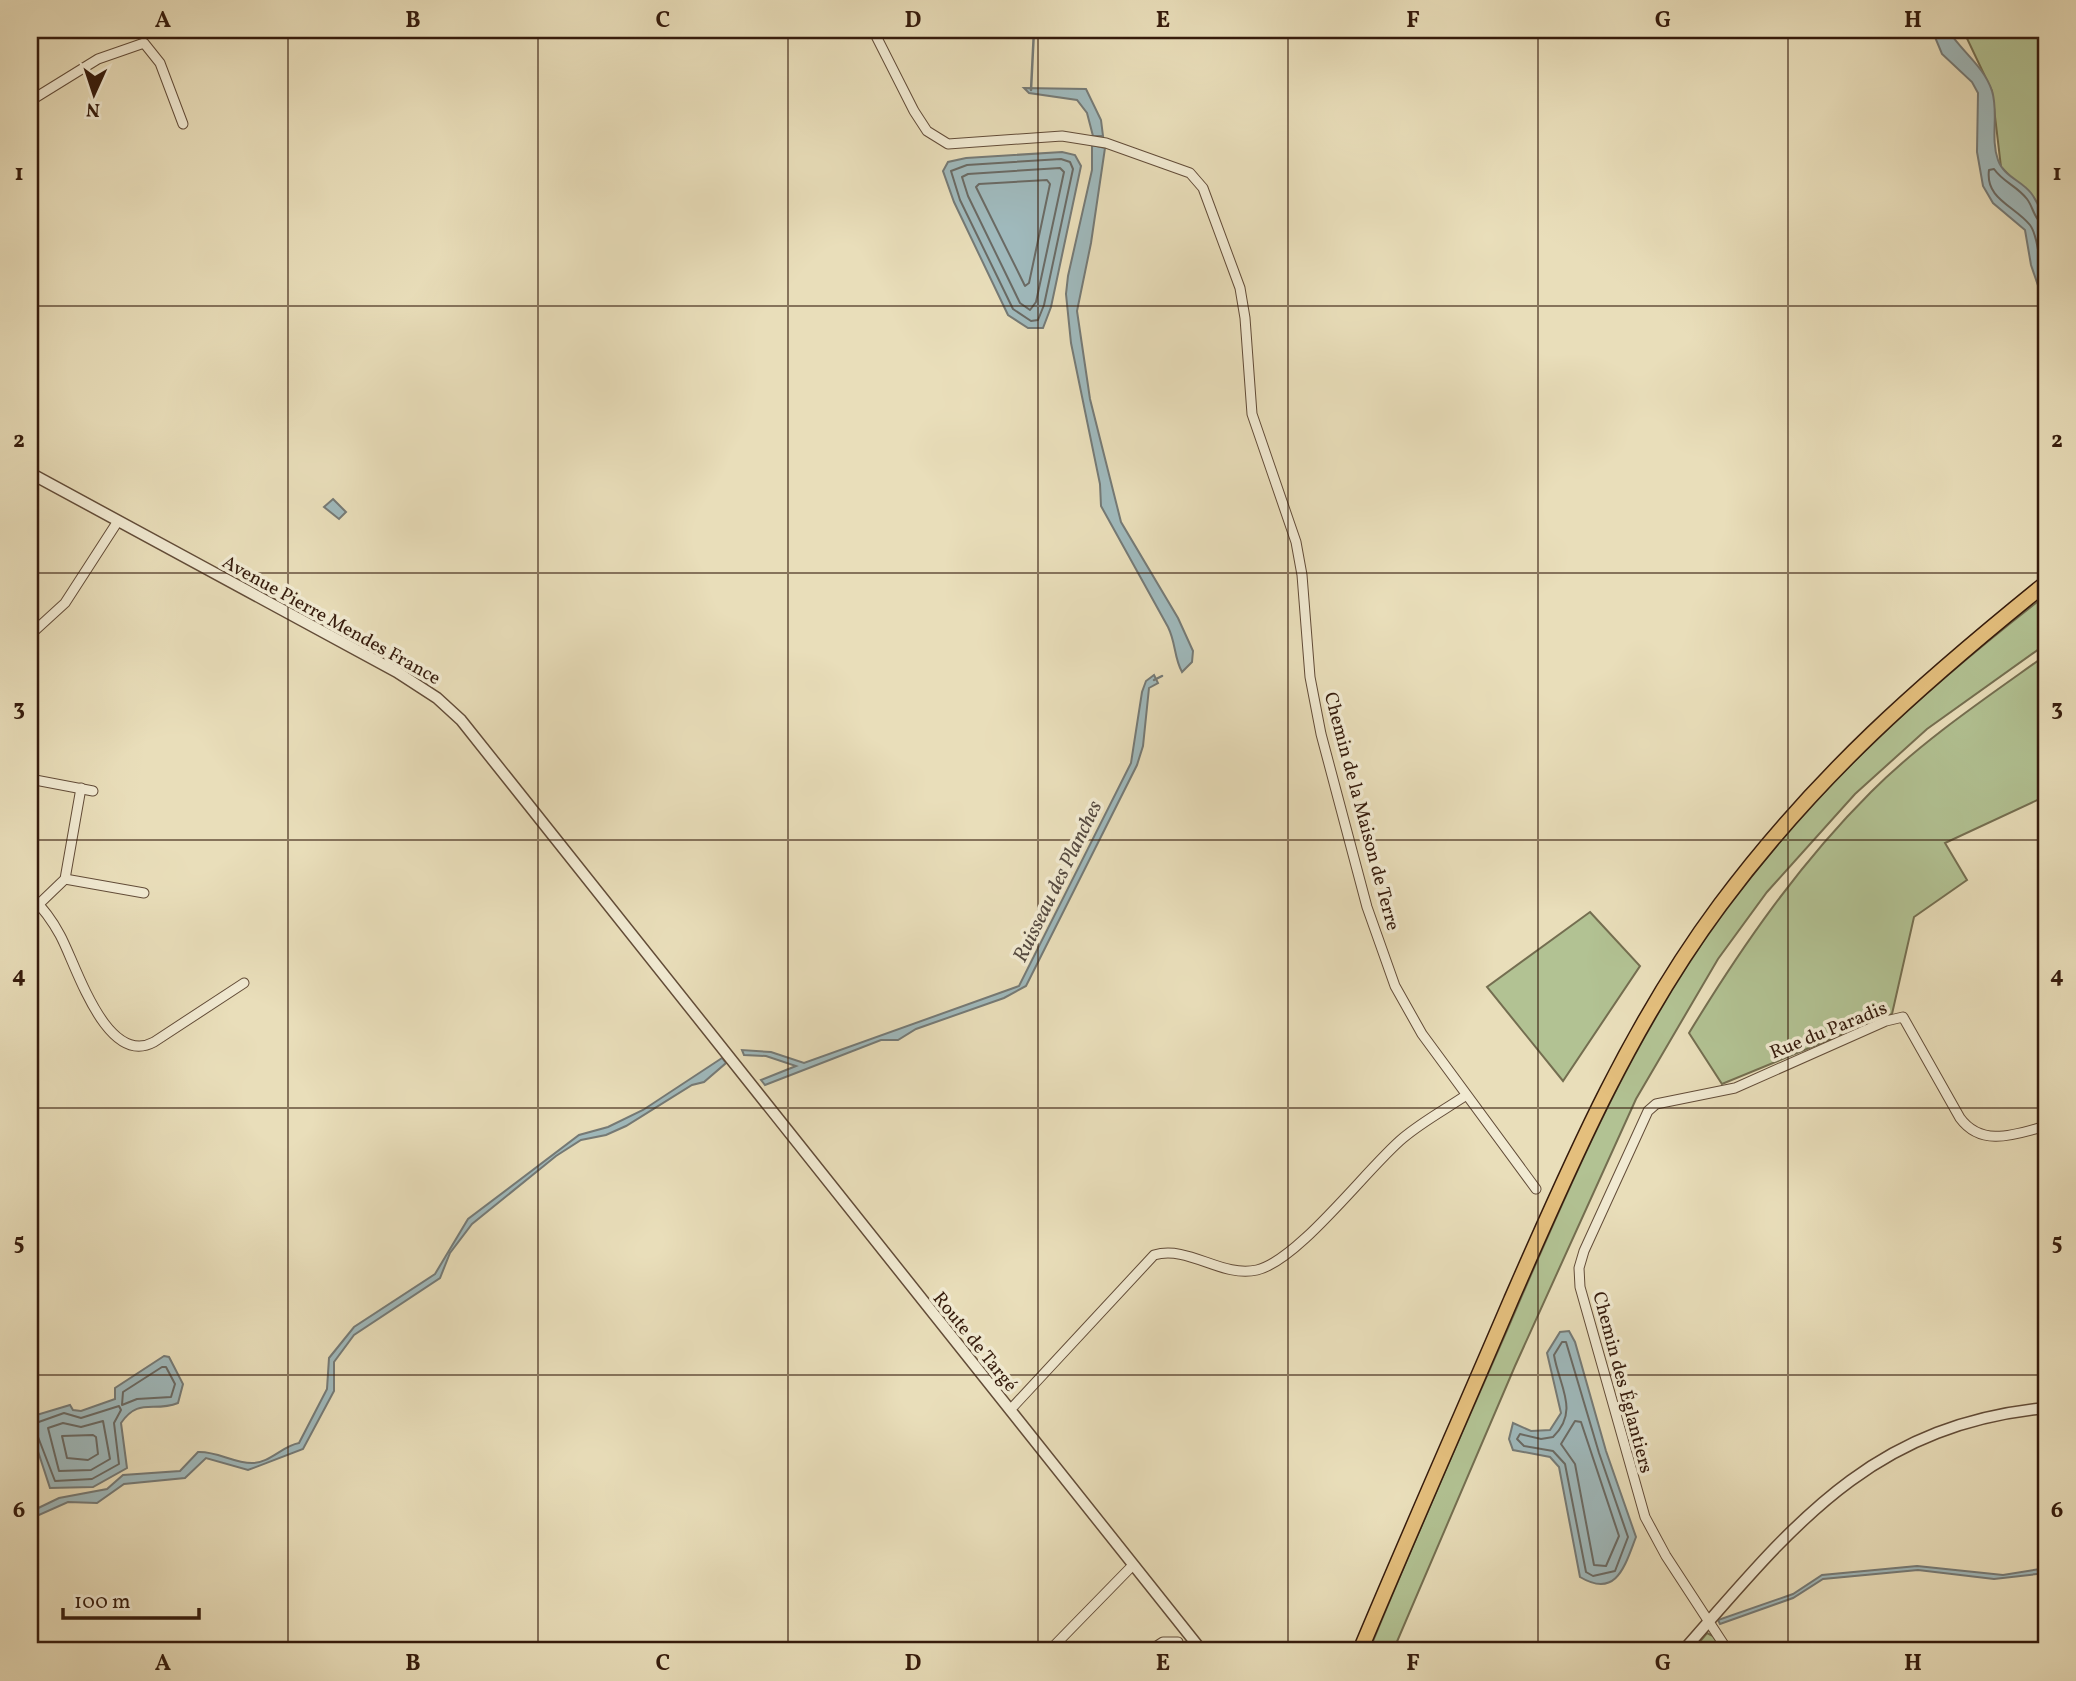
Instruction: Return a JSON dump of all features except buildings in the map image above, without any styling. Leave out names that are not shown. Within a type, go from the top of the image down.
[{"type":"main road","points":[[1360,1651],[1562,1184],[1630,1044],[1670,979],[1753,862],[1831,772],[1944,665],[2046,583]]},
{"type":"street","name":"Chemin de la Maison de Terre","points":[[873,30],[927,131],[948,144],[1062,136],[1098,142],[1190,173],[1203,188],[1240,288],[1245,318],[1252,414],[1296,542],[1314,700],[1367,907],[1395,986],[1422,1034],[1535,1189]]},
{"type":"street","points":[[30,101],[97,59],[144,43],[160,63],[183,124]]},
{"type":"street","name":"Avenue Pierre Mendes France","points":[[30,473],[397,672],[449,709],[502,769],[726,1050]]},
{"type":"street","points":[[30,635],[67,601],[118,521]]},
{"type":"street","points":[[30,779],[93,790]]},
{"type":"street","points":[[38,904],[65,878],[81,788]]},
{"type":"street","points":[[65,878],[144,893]]},
{"type":"street","points":[[30,895],[60,936],[92,1005],[111,1029],[132,1046],[142,1048],[155,1042],[244,983]]},
{"type":"street","name":"Rue du Paradis","points":[[1648,1111],[1656,1104],[1735,1088],[1886,1021],[1903,1017],[1960,1118],[1972,1131],[2002,1137],[2046,1126]]},
{"type":"street","name":"Route de Targé","points":[[726,1050],[1202,1651]]},
{"type":"street","points":[[1010,1410],[1154,1255],[1166,1251],[1180,1253],[1233,1270],[1258,1269],[1278,1260],[1361,1184],[1404,1137],[1465,1096]]},
{"type":"street","name":"Chemin des Églantiers","points":[[1648,1111],[1584,1251],[1579,1268],[1580,1287],[1645,1517],[1728,1651]]},
{"type":"street","points":[[1683,1651],[1792,1528],[1825,1498],[1865,1469],[1905,1447],[1949,1429],[1996,1416],[2046,1408]]},
{"type":"street","points":[[1049,1651],[1133,1565]]},
{"type":"street","points":[[1149,1651],[1163,1642],[1176,1647],[1189,1636]]},
{"type":"green space","points":[[1963,30],[2046,30],[2046,271],[2037,203],[2001,167],[1992,91]]},
{"type":"green space","points":[[2046,595],[2046,622],[2043,626],[2046,644],[1927,729],[1855,794],[1767,892],[1718,959],[1636,1099],[1515,1366],[1393,1651],[1369,1651],[1580,1165],[1630,1063],[1688,965],[1720,918],[1793,826],[1871,744],[1955,669]]},
{"type":"green space","points":[[2046,655],[2046,796],[1945,843],[1967,880],[1914,917],[1892,1014],[1722,1084],[1689,1033],[1773,907],[1845,819],[1891,773],[1955,720]]},
{"type":"green space","points":[[1590,912],[1640,966],[1563,1081],[1487,987]]},
{"type":"green space","points":[[1707,1633],[1713,1636],[1724,1651],[1692,1651]]},
{"type":"water","points":[[1932,30],[1948,30],[1984,74],[1992,91],[1998,160],[2008,174],[2031,193],[2043,218],[2047,249],[2046,309],[2031,265],[2025,230],[1993,203],[1983,186],[1977,152],[1978,93],[1972,82],[1942,54]]},
{"type":"water","points":[[1024,88],[1086,89],[1101,120],[1103,136],[1093,136],[1087,113],[1077,100],[1029,93]]},
{"type":"water","points":[[1092,145],[1105,148],[1091,243],[1077,311],[1090,399],[1121,522],[1178,618],[1193,651],[1192,662],[1182,672],[1168,627],[1101,506],[1100,484],[1071,343],[1066,294],[1092,170]]},
{"type":"water","points":[[1062,152],[1075,155],[1081,166],[1051,307],[1043,328],[1028,328],[1008,315],[954,202],[943,171],[948,162],[966,158]]},
{"type":"water","points":[[333,499],[346,512],[339,519],[324,507]]},
{"type":"water","points":[[1154,675],[1158,683],[1149,688],[1143,746],[1137,765],[1026,986],[1004,998],[916,1029],[898,1040],[881,1040],[765,1085],[761,1080],[796,1066],[766,1056],[744,1055],[742,1050],[771,1052],[804,1063],[1019,986],[1131,763],[1142,692],[1146,681]]},
{"type":"water","points":[[722,1058],[726,1063],[704,1082],[692,1085],[626,1126],[606,1135],[581,1140],[556,1156],[472,1224],[450,1253],[440,1278],[354,1335],[334,1362],[334,1391],[303,1449],[248,1470],[206,1458],[185,1478],[124,1484],[97,1503],[68,1502],[30,1519],[30,1512],[59,1498],[107,1489],[123,1475],[180,1471],[198,1452],[252,1463],[265,1460],[299,1443],[327,1389],[329,1358],[354,1327],[435,1274],[468,1219],[579,1135],[608,1127],[643,1110]]},
{"type":"water","points":[[1569,1331],[1575,1342],[1606,1451],[1636,1537],[1618,1576],[1603,1584],[1580,1577],[1559,1467],[1550,1457],[1513,1450],[1509,1439],[1513,1423],[1531,1431],[1550,1430],[1561,1413],[1547,1353],[1560,1332]]},
{"type":"water","points":[[164,1356],[169,1357],[183,1384],[178,1403],[134,1410],[121,1423],[127,1468],[93,1487],[50,1488],[30,1427],[33,1416],[70,1405],[73,1410],[81,1411],[115,1399],[115,1388]]},
{"type":"water","points":[[1917,1566],[2003,1575],[2046,1568],[2046,1573],[1994,1579],[1918,1570],[1823,1579],[1793,1598],[1720,1624],[1718,1620],[1793,1594],[1822,1575]]},
{"type":"waterway","name":"Ruisseau des Planches","points":[[1031,90],[1034,30]]},
{"type":"waterway","name":"Ruisseau des Planches","points":[[1154,680],[1162,676]]}]
